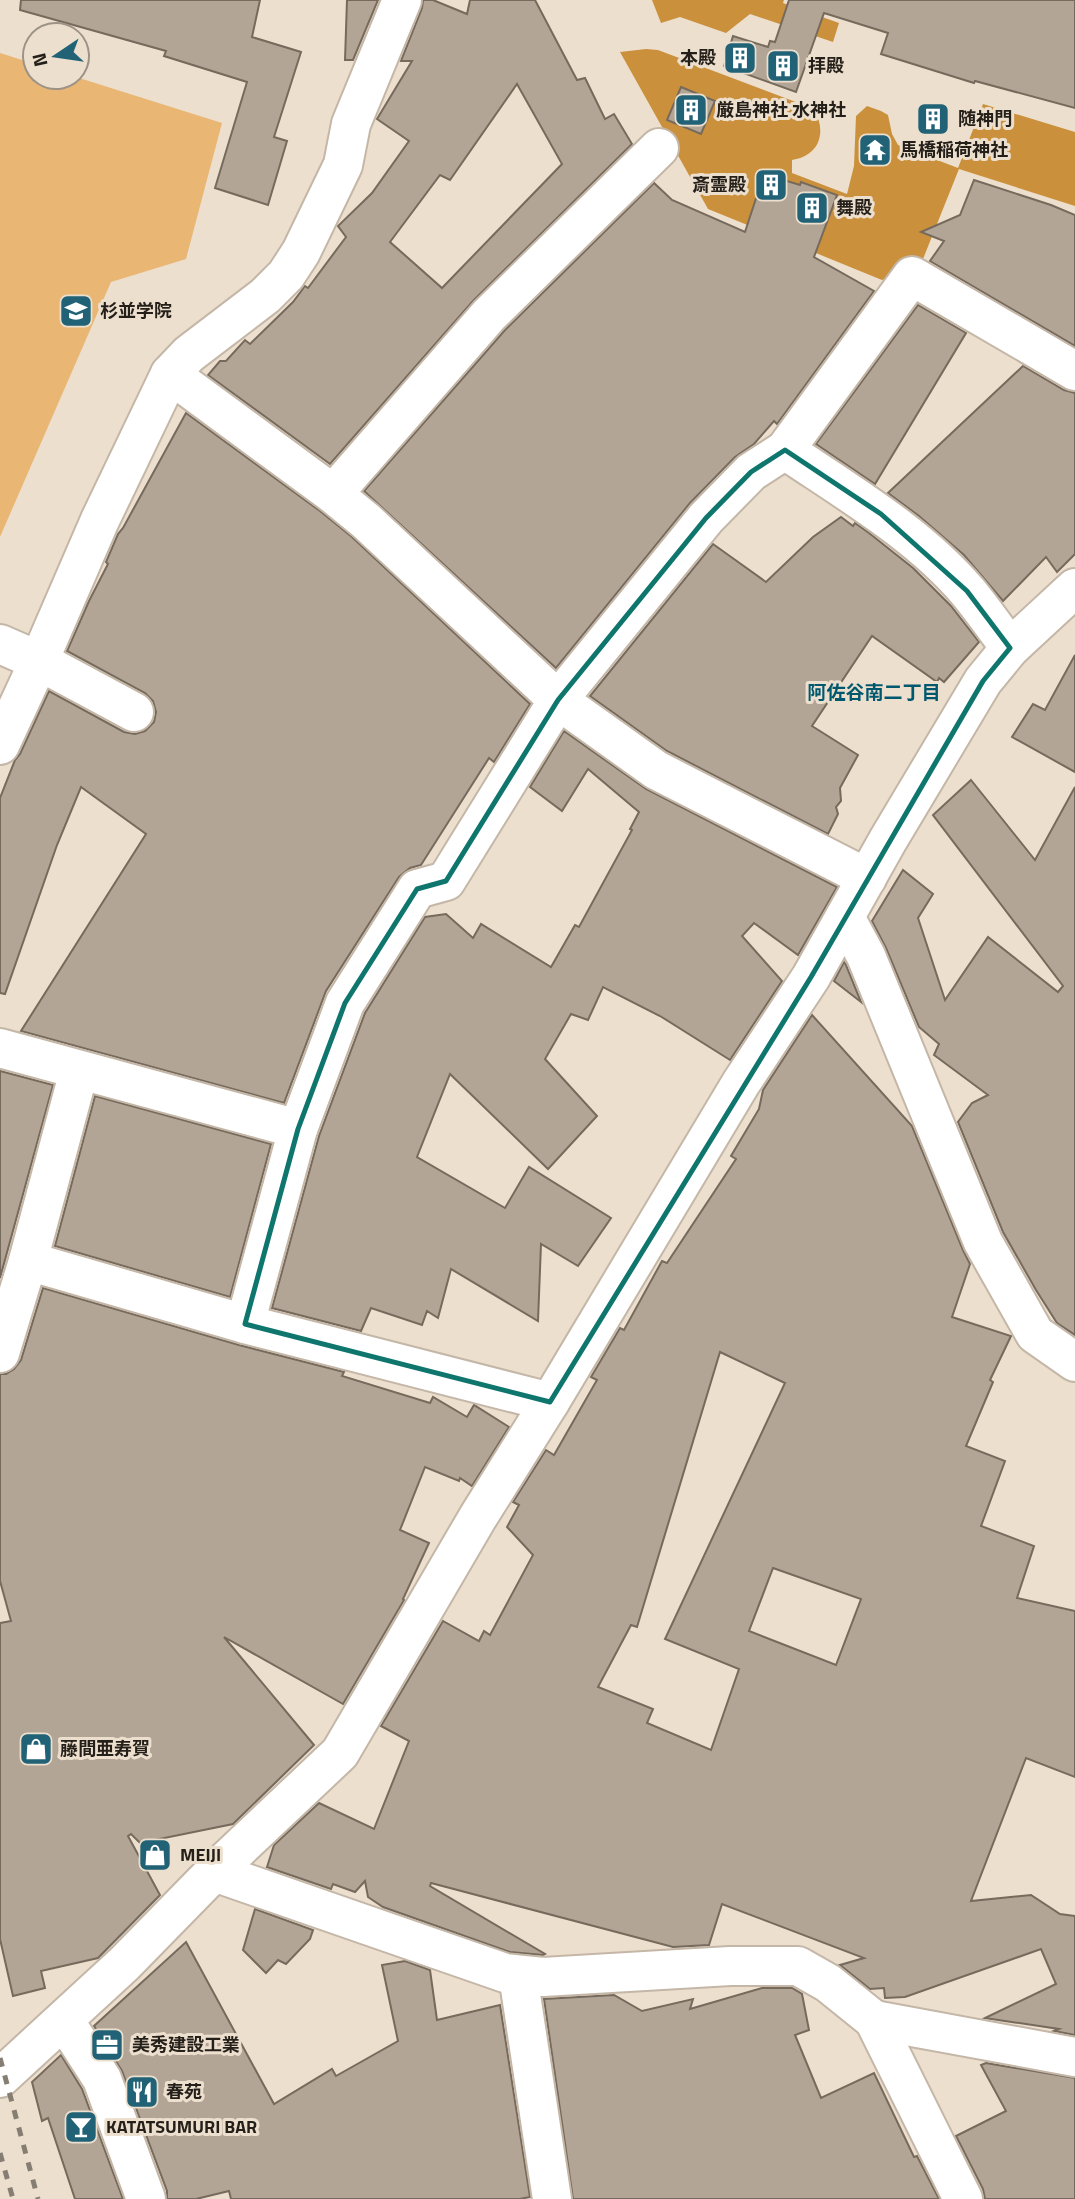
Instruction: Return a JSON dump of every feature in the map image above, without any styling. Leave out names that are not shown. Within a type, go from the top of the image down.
[{"type":"street","points":[[0,745],[100,520],[170,374],[189,354],[264,296],[286,275],[301,252],[343,165],[351,124],[402,0]]},
{"type":"street","points":[[333,494],[489,315],[659,148]]},
{"type":"street","points":[[245,1324],[298,1129],[345,1003],[417,889],[446,881],[558,700],[706,518],[751,472],[785,450],[912,276],[1075,370]]},
{"type":"street","points":[[170,374],[366,521],[558,700],[656,770],[867,878]]},
{"type":"street","points":[[785,450],[881,514],[935,559],[967,591],[1010,648]]},
{"type":"street","points":[[0,2078],[124,1964],[214,1871],[340,1753],[435,1588],[734,1095],[811,976],[983,681],[1010,648],[1075,588]]},
{"type":"street","points":[[0,644],[39,661],[134,712]]},
{"type":"street","points":[[845,917],[866,956],[983,1242],[1035,1334],[1075,1362]]},
{"type":"street","points":[[0,1048],[298,1129]]},
{"type":"street","points":[[0,1353],[28,1261],[79,1071]]},
{"type":"street","points":[[28,1261],[245,1324],[550,1402]]},
{"type":"street","points":[[214,1871],[505,1973],[543,1977],[730,1966],[798,1966],[828,1983],[874,2020],[963,2199]]},
{"type":"street","points":[[518,1975],[552,2199]]},
{"type":"street","points":[[64,2020],[102,2079],[146,2199]]},
{"type":"street","points":[[874,2020],[1075,2057]]},
{"type":"highlighted area","points":[[785,450],[881,514],[967,591],[1010,648],[983,681],[811,977],[550,1402],[245,1324],[298,1129],[345,1003],[417,889],[446,881],[558,700],[706,518],[751,472]]},
{"type":"shaded area","points":[[652,0],[784,0],[783,3],[839,23],[833,42],[750,14],[726,33],[680,17],[661,23]]},
{"type":"shaded area","points":[[658,50],[814,109],[820,126],[818,142],[809,154],[792,160],[792,173],[847,194],[854,166],[856,116],[867,106],[888,115],[892,134],[898,145],[958,168],[983,104],[1075,132],[1075,206],[959,169],[919,269],[882,280],[708,209],[620,52]]},
{"type":"shaded area","name":"杉並学院","points":[[0,53],[21,60],[21,91],[91,91],[91,82],[222,123],[186,259],[111,282],[0,537]]},
{"type":"building","points":[[21,0],[260,0],[252,37],[301,52],[274,137],[287,141],[268,205],[215,188],[247,82],[164,56],[166,51],[91,30],[91,21],[59,21],[20,10]]},
{"type":"building","points":[[347,0],[378,0],[353,60],[345,60]]},
{"type":"building","points":[[423,0],[433,0],[467,14],[470,0],[535,0],[577,80],[585,78],[605,119],[614,114],[632,144],[473,301],[330,464],[208,375],[220,361],[226,361],[245,340],[250,344],[293,302],[305,286],[308,288],[346,237],[338,226],[372,193],[409,141],[377,119],[412,61],[401,61]],"holes":[[[517,84],[562,164],[442,288],[390,242],[440,175],[450,180]]]},
{"type":"building","points":[[789,0],[1075,0],[1075,108],[975,81],[974,83],[881,54],[888,33],[824,13],[796,92],[724,66],[733,36],[768,47],[770,41],[775,42]]},
{"type":"building","name":"厳島神社 水神社","points":[[681,87],[715,101],[701,134],[667,120]]},
{"type":"building","points":[[764,174],[800,185],[801,182],[837,195],[814,257],[874,291],[777,424],[774,421],[754,444],[735,457],[690,503],[556,668],[364,491],[505,330],[654,183],[672,200],[745,232]]},
{"type":"building","points":[[974,180],[1075,215],[1075,346],[930,261],[944,241],[921,232],[960,215]]},
{"type":"building","points":[[918,305],[966,333],[875,484],[816,444]]},
{"type":"building","points":[[1023,366],[1064,390],[1075,393],[1075,554],[1057,572],[1046,557],[1003,601],[964,555],[888,493]]},
{"type":"building","points":[[186,413],[352,537],[530,704],[494,762],[489,758],[421,865],[410,868],[399,877],[326,991],[284,1103],[21,1031],[146,834],[81,787],[57,845],[5,994],[0,993],[0,798],[15,760],[49,691],[124,732],[135,734],[145,731],[154,722],[156,712],[153,701],[145,693],[67,651],[108,564],[106,562],[118,534]]},
{"type":"building","points":[[841,517],[853,526],[855,523],[913,568],[951,606],[979,642],[944,682],[939,678],[937,682],[872,636],[812,726],[858,755],[840,788],[841,801],[836,807],[838,814],[828,834],[667,751],[590,696],[713,544],[766,582],[813,537]]},
{"type":"building","points":[[1075,655],[1075,772],[1012,737],[1033,704],[1045,710]]},
{"type":"building","points":[[564,731],[646,789],[837,887],[798,955],[754,923],[742,936],[782,981],[730,1060],[660,1016],[603,987],[588,1020],[571,1014],[545,1059],[597,1116],[548,1169],[450,1074],[417,1157],[505,1208],[529,1167],[611,1218],[578,1266],[541,1244],[538,1321],[451,1269],[438,1318],[427,1311],[422,1325],[371,1308],[361,1331],[272,1308],[319,1136],[365,1013],[425,917],[446,914],[473,938],[481,924],[551,967],[575,925],[579,927],[632,830],[630,829],[639,812],[588,769],[562,811],[530,787]]},
{"type":"building","points":[[971,780],[1035,860],[1075,787],[1075,1335],[1057,1323],[1003,1232],[958,1122],[972,1103],[988,1095],[934,1055],[939,1044],[919,1027],[872,921],[903,870],[933,894],[918,918],[945,1000],[988,937],[1058,992],[1063,986],[933,815]]},
{"type":"building","points":[[844,962],[846,965],[861,1002],[834,981]]},
{"type":"building","points":[[812,1015],[912,1126],[970,1264],[952,1317],[1011,1336],[990,1380],[993,1382],[966,1446],[1005,1461],[981,1526],[1034,1546],[1017,1598],[1075,1611],[1075,1777],[1026,1758],[971,1901],[1031,1895],[1060,1914],[1075,1916],[1075,2035],[1054,2031],[1059,2029],[985,2018],[1056,1984],[1041,1949],[905,1997],[885,1998],[884,1988],[870,1989],[840,1965],[864,1958],[722,1904],[709,1945],[673,1947],[431,1883],[430,1886],[545,1954],[543,1955],[510,1952],[383,1907],[368,1897],[365,1881],[355,1892],[333,1884],[331,1889],[267,1867],[274,1845],[319,1803],[374,1829],[409,1741],[381,1726],[443,1621],[479,1641],[484,1631],[490,1635],[533,1555],[507,1527],[519,1505],[513,1502],[546,1450],[554,1455],[597,1380],[591,1377],[620,1328],[624,1330],[662,1261],[667,1263],[736,1159],[731,1156],[759,1109],[763,1090]],"holes":[[[720,1352],[785,1383],[665,1639],[739,1669],[711,1750],[647,1723],[653,1709],[598,1687],[631,1625],[637,1627]],[[773,1568],[861,1599],[836,1665],[749,1631]]]},
{"type":"building","points":[[0,1071],[53,1085],[0,1278]]},
{"type":"building","points":[[95,1096],[271,1144],[230,1297],[55,1246]]},
{"type":"building","points":[[43,1288],[239,1345],[344,1372],[342,1376],[430,1403],[433,1397],[467,1417],[474,1405],[509,1427],[472,1486],[460,1478],[459,1481],[425,1467],[400,1530],[429,1543],[404,1600],[343,1704],[224,1637],[314,1745],[233,1824],[140,1843],[131,1834],[128,1836],[160,1895],[98,1958],[41,1971],[45,1988],[13,1996],[0,1939],[0,1623],[11,1621],[0,1581],[0,1374],[14,1369],[21,1360]]},
{"type":"building","points":[[255,1909],[313,1930],[310,1939],[286,1964],[278,1960],[266,1973],[243,1950]]},
{"type":"building","points":[[186,1942],[274,2104],[332,2069],[336,2076],[398,2041],[382,1965],[405,1961],[430,1970],[437,2020],[500,2005],[530,2197],[231,2199],[229,2191],[196,2199],[167,2199],[167,2191],[122,2071],[94,2026]]},
{"type":"building","points":[[762,1988],[792,1988],[802,1994],[809,2030],[795,2035],[821,2098],[874,2073],[914,2157],[917,2156],[939,2199],[573,2199],[544,1999],[614,1995],[642,2011],[693,1999],[690,2009]]},
{"type":"building","points":[[61,2055],[82,2089],[123,2199],[75,2199],[48,2118],[42,2121],[32,2082]]},
{"type":"building","points":[[986,2063],[1075,2078],[1075,2199],[985,2199],[983,2189],[956,2136],[1006,2111],[981,2065]]},
{"type":"railway","points":[[0,2058],[38,2199]]},
{"type":"railway","points":[[0,2153],[13,2199]]},
{"type":"place","name":"本殿","points":[[740,58]]},
{"type":"place","name":"拝殿","points":[[783,66]]},
{"type":"place","name":"厳島神社 水神社","points":[[691,110]]},
{"type":"place","name":"随神門","points":[[933,119]]},
{"type":"place","name":"馬橋稲荷神社","points":[[875,150]]},
{"type":"place","name":"斎霊殿","points":[[771,185]]},
{"type":"place","name":"舞殿","points":[[812,208]]},
{"type":"place","name":"杉並学院","points":[[76,311]]},
{"type":"place","name":"藤間亜寿賀","points":[[36,1749]]},
{"type":"place","name":"MEIJI","points":[[155,1855]]},
{"type":"place","name":"美秀建設工業","points":[[107,2045]]},
{"type":"place","name":"春苑","points":[[142,2092]]},
{"type":"place","name":"KATATSUMURI BAR","points":[[81,2127]]},
{"type":"district","name":"阿佐谷南二丁目","points":[[874,692]]}]
